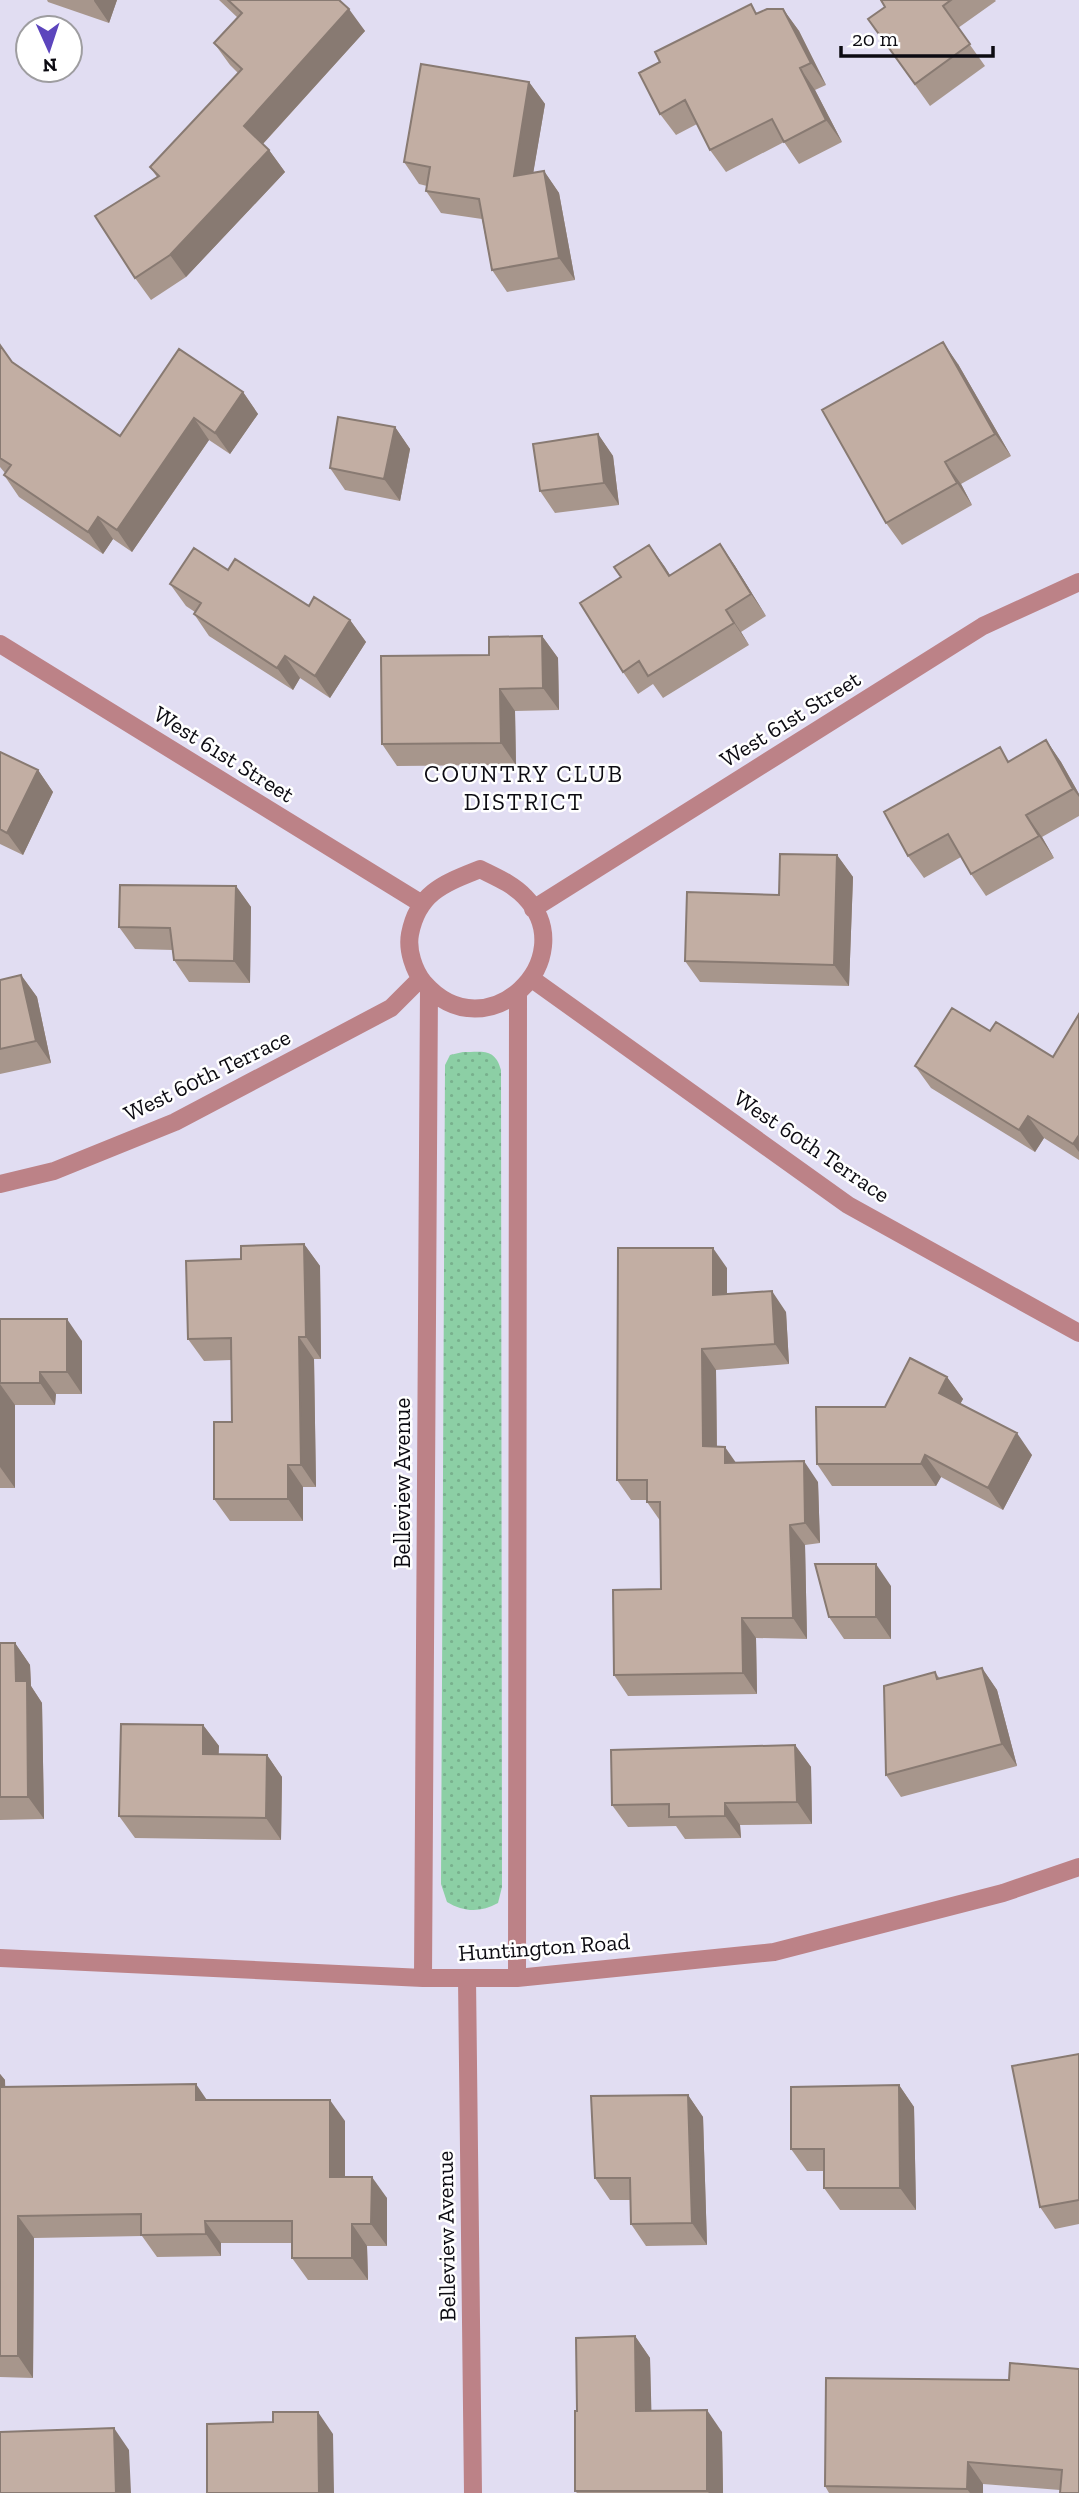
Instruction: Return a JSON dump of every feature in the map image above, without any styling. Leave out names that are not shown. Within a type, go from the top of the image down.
[{"type":"street","name":"West 61st Street","points":[[533,909],[983,626],[1079,582]]},
{"type":"street","name":"West 61st Street","points":[[0,644],[422,904]]},
{"type":"street","points":[[480,869],[510,885],[527,899],[533,909],[538,917],[543,938],[541,959],[532,979],[518,995],[499,1005],[477,1009],[455,1005],[424,983],[411,958],[410,936],[415,915],[422,904],[445,883],[480,869]]},
{"type":"street","name":"West 60th Terrace","points":[[532,979],[848,1205],[1079,1333]]},
{"type":"street","name":"West 60th Terrace","points":[[0,1185],[54,1171],[175,1122],[391,1008],[424,983]]},
{"type":"street","name":"Belleview Avenue","points":[[423,1978],[424,983]]},
{"type":"street","points":[[517,1978],[518,995]]},
{"type":"street","name":"Huntington Road","points":[[0,1958],[423,1978],[517,1978],[774,1952],[1003,1893],[1079,1867]]},
{"type":"street","name":"Belleview Avenue","points":[[467,1978],[473,2493]]},
{"type":"green space","points":[[463,1052],[492,1055],[501,1070],[502,1887],[498,1903],[472,1910],[447,1902],[441,1884],[445,1065],[450,1055]]},
{"type":"building","points":[[228,0],[339,0],[349,9],[244,126],[269,150],[170,255],[135,278],[95,216],[159,176],[150,167],[242,69],[214,43],[242,13]]},
{"type":"building","points":[[881,0],[951,0],[943,6],[970,44],[915,84],[868,19],[885,7]]},
{"type":"building","points":[[751,4],[756,14],[767,9],[783,9],[811,63],[800,68],[826,120],[784,142],[772,119],[710,150],[685,100],[660,114],[639,73],[660,62],[655,52]]},
{"type":"building","points":[[421,64],[529,82],[514,176],[544,171],[559,258],[492,270],[479,199],[426,191],[430,167],[404,162]]},
{"type":"building","points":[[943,342],[995,434],[945,462],[957,483],[886,523],[822,410]]},
{"type":"building","points":[[0,345],[12,362],[120,436],[179,349],[243,392],[215,433],[194,418],[117,530],[98,517],[88,532],[4,475],[11,465],[0,458]]},
{"type":"building","points":[[338,417],[395,427],[384,479],[330,468]]},
{"type":"building","points":[[598,434],[604,483],[540,491],[533,444]]},
{"type":"building","points":[[720,544],[751,594],[726,610],[734,623],[648,676],[639,661],[623,672],[580,603],[621,577],[614,567],[649,545],[669,576]]},
{"type":"building","points":[[194,548],[228,570],[235,559],[309,606],[314,597],[350,620],[315,676],[285,656],[277,668],[194,614],[201,603],[170,584]]},
{"type":"building","points":[[542,636],[543,688],[500,689],[501,743],[382,744],[381,656],[489,655],[489,637]]},
{"type":"building","points":[[1046,740],[1073,789],[1026,815],[1039,836],[971,874],[948,834],[908,856],[884,812],[1000,747],[1008,762]]},
{"type":"building","points":[[0,752],[38,770],[7,833],[0,829]]},
{"type":"building","points":[[780,854],[837,855],[834,965],[685,961],[687,892],[779,895]]},
{"type":"building","points":[[120,885],[236,886],[234,961],[174,960],[170,928],[119,927]]},
{"type":"building","points":[[21,975],[36,1041],[0,1049],[0,980]]},
{"type":"building","points":[[952,1008],[990,1031],[996,1022],[1053,1057],[1079,1014],[1079,1135],[1073,1144],[1028,1116],[1019,1130],[915,1066]]},
{"type":"building","points":[[304,1244],[306,1337],[299,1337],[301,1465],[288,1465],[288,1499],[214,1499],[214,1422],[232,1422],[231,1338],[188,1339],[186,1261],[241,1259],[241,1246]]},
{"type":"building","points":[[618,1248],[713,1248],[713,1295],[772,1291],[775,1344],[702,1349],[703,1446],[725,1447],[725,1463],[804,1461],[805,1523],[790,1525],[793,1618],[742,1618],[743,1673],[614,1675],[613,1590],[661,1589],[660,1502],[647,1502],[647,1480],[617,1480]]},
{"type":"building","points":[[0,1319],[67,1319],[67,1372],[40,1372],[40,1383],[0,1383]]},
{"type":"building","points":[[910,1358],[947,1377],[939,1393],[1017,1433],[988,1488],[925,1455],[921,1464],[817,1464],[816,1407],[885,1407]]},
{"type":"building","points":[[815,1564],[876,1564],[876,1617],[829,1617]]},
{"type":"building","points":[[0,1643],[15,1643],[16,1681],[27,1681],[28,1797],[0,1797]]},
{"type":"building","points":[[982,1668],[1002,1744],[886,1775],[884,1686],[935,1672],[937,1679]]},
{"type":"building","points":[[121,1724],[203,1725],[203,1754],[267,1755],[266,1818],[119,1816]]},
{"type":"building","points":[[795,1745],[797,1802],[725,1803],[725,1816],[669,1817],[669,1804],[612,1805],[611,1750]]},
{"type":"building","points":[[1079,2054],[1079,2200],[1040,2207],[1012,2066]]},
{"type":"building","points":[[196,2084],[196,2100],[330,2100],[330,2177],[372,2177],[371,2224],[352,2224],[352,2258],[292,2258],[292,2221],[205,2221],[206,2234],[141,2235],[141,2214],[18,2216],[18,2356],[0,2356],[0,2087]]},
{"type":"building","points":[[899,2085],[900,2188],[824,2188],[824,2149],[791,2149],[791,2087]]},
{"type":"building","points":[[688,2095],[692,2223],[631,2224],[630,2178],[595,2178],[591,2096]]},
{"type":"building","points":[[635,2336],[636,2411],[707,2410],[707,2491],[575,2491],[576,2338]]},
{"type":"building","points":[[1010,2363],[1079,2369],[1079,2493],[1060,2493],[1062,2470],[968,2462],[967,2489],[825,2486],[826,2378],[1009,2380]]},
{"type":"building","points":[[273,2412],[318,2412],[319,2493],[207,2493],[207,2424],[273,2422]]},
{"type":"building","points":[[114,2428],[116,2493],[0,2493],[0,2432]]},
{"type":"district","name":"COUNTRY CLUB DISTRICT","points":[[524,787]]}]
